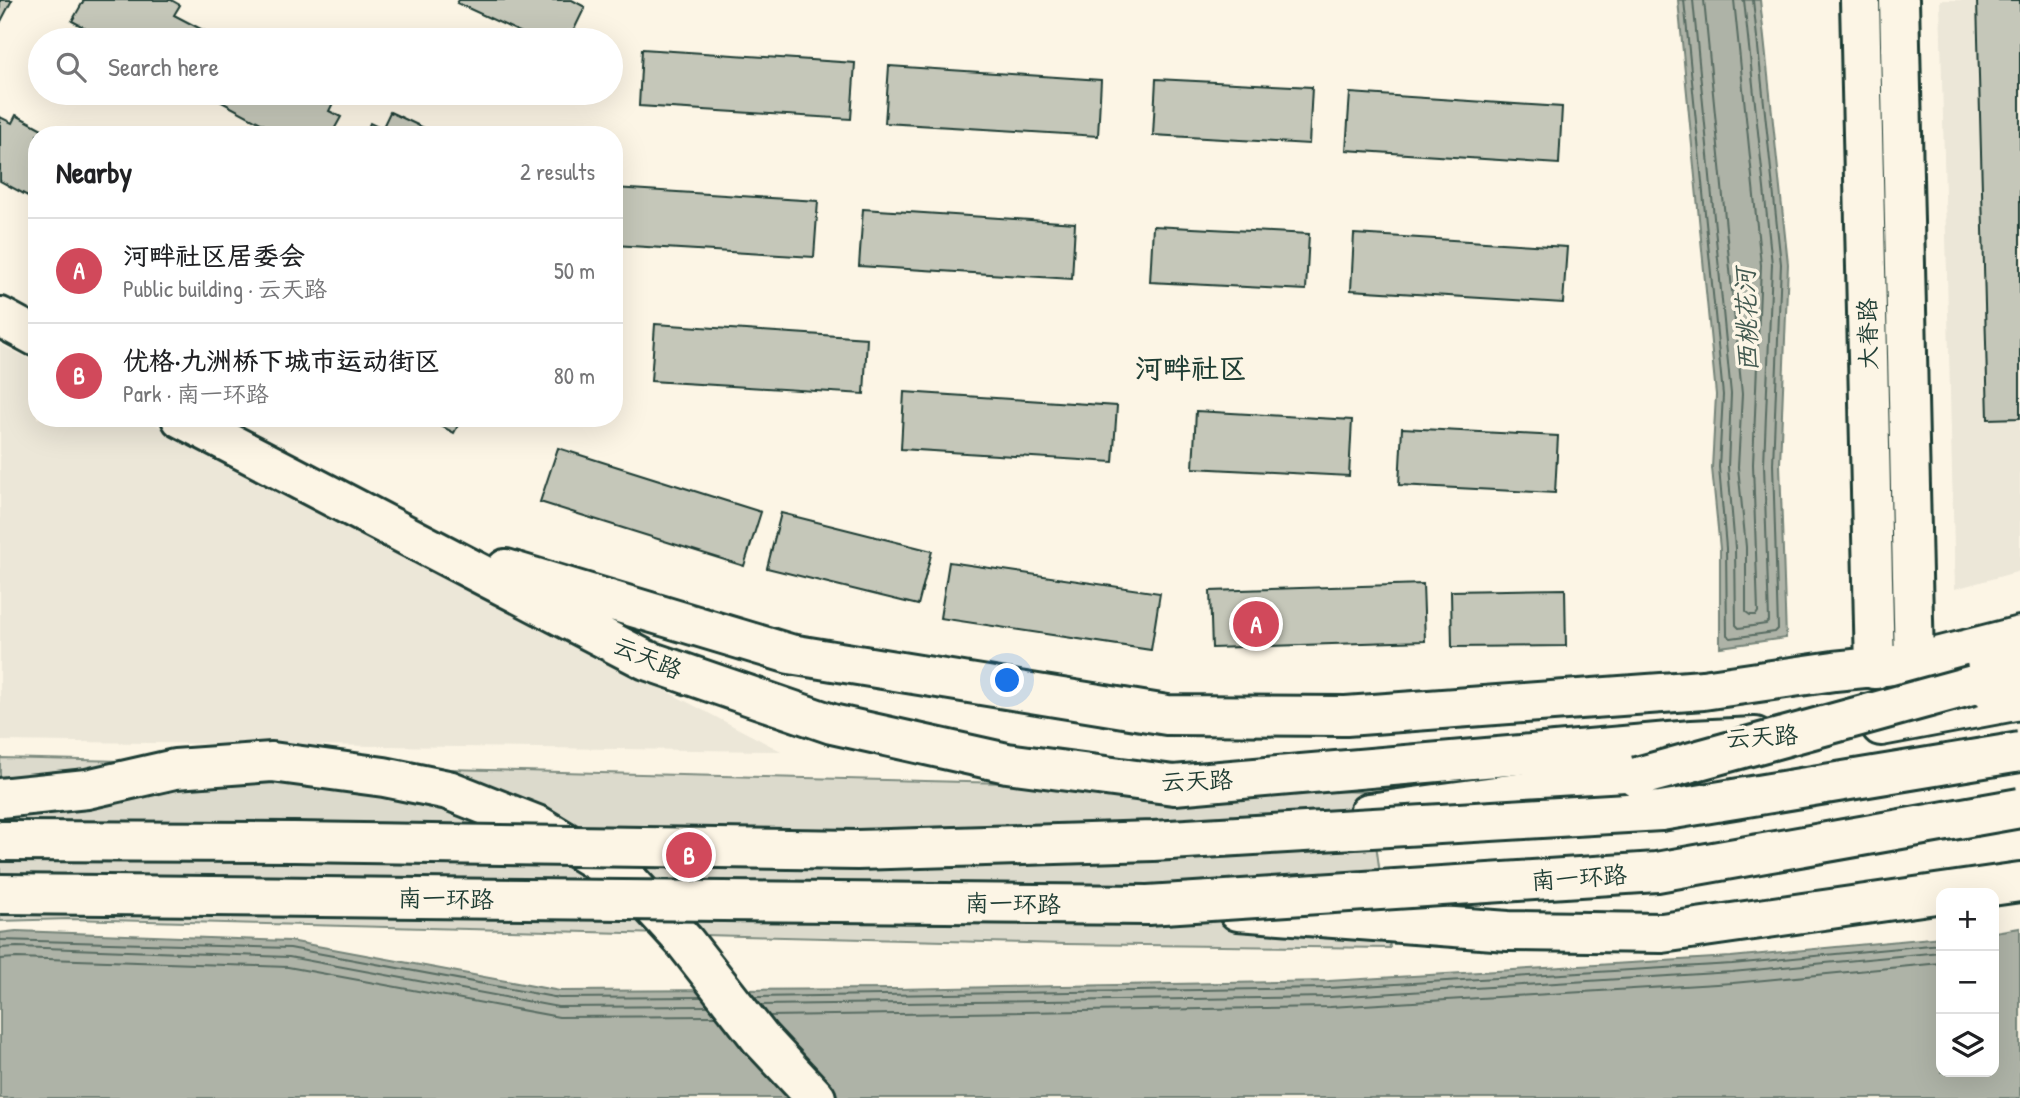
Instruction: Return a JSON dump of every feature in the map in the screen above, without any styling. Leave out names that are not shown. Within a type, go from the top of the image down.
[{"type":"main road","name":"大脊路","points":[[1860,0],[1875,669]]},
{"type":"main road","name":"大脊路","points":[[1899,0],[1914,663]]},
{"type":"main road","points":[[0,317],[28,332]]},
{"type":"main road","name":"云天路","points":[[198,427],[646,660],[832,724],[1007,763],[1174,785],[1692,740],[1847,732],[2020,700]]},
{"type":"main road","name":"云天路","points":[[414,541],[790,654],[1167,715],[1346,716],[1703,690],[1834,671],[1914,663],[2020,636]]},
{"type":"main road","points":[[1153,841],[1637,777],[2020,671]]},
{"type":"main road","points":[[0,841],[857,850],[1153,841],[1661,811],[2020,752]]},
{"type":"main road","points":[[0,798],[88,789],[175,769],[272,762],[384,777],[448,790],[539,826],[628,880],[715,978],[760,1038],[816,1098]]},
{"type":"main road","name":"南一环路","points":[[0,894],[1149,905],[1657,872],[2020,808]]},
{"type":"main road","points":[[1149,905],[1508,931],[1662,933],[2020,882]]},
{"type":"shaded area","points":[[1940,0],[2020,0],[2020,571],[1955,589]]},
{"type":"shaded area","points":[[0,344],[28,358],[28,427],[160,427],[781,751],[0,741]]},
{"type":"shaded area","points":[[0,758],[1369,792],[1390,948],[1065,944],[69,919],[0,921]]},
{"type":"water","name":"西桃花河","points":[[1678,0],[1760,0],[1788,264],[1780,464],[1786,638],[1720,647],[1720,549],[1712,468],[1716,395]]},
{"type":"water","points":[[2020,928],[2020,1098],[0,1098],[0,933],[16,931],[290,941],[560,991],[896,989],[1329,981],[1731,957],[1936,937],[1936,1077],[1999,1077],[1999,931]]},
{"type":"building","points":[[0,0],[12,0],[0,23]]},
{"type":"building","points":[[84,0],[171,0],[180,5],[174,15],[199,28],[85,28],[72,21]]},
{"type":"building","points":[[459,0],[572,0],[585,7],[575,28],[511,28],[457,3]]},
{"type":"building","points":[[1977,0],[2020,0],[2020,418],[1988,419]]},
{"type":"building","points":[[642,49],[855,63],[851,119],[639,106]]},
{"type":"building","points":[[889,66],[1101,80],[1098,136],[885,123]]},
{"type":"building","points":[[1156,79],[1312,87],[1309,144],[1153,135]]},
{"type":"building","points":[[1350,93],[1562,107],[1559,164],[1346,150]]},
{"type":"building","points":[[227,105],[332,105],[329,111],[341,117],[336,126],[266,126]]},
{"type":"building","points":[[390,112],[420,126],[383,126]]},
{"type":"building","points":[[16,115],[36,126],[28,126],[28,196],[0,181],[0,117],[12,123]]},
{"type":"building","points":[[623,189],[818,201],[814,257],[623,246]]},
{"type":"building","points":[[863,209],[1075,223],[1072,279],[859,266]]},
{"type":"building","points":[[1153,226],[1309,234],[1306,290],[1150,282]]},
{"type":"building","points":[[1354,234],[1567,247],[1563,303],[1351,290]]},
{"type":"building","points":[[655,324],[867,338],[864,394],[651,381]]},
{"type":"building","points":[[904,392],[1117,406],[1113,462],[901,449]]},
{"type":"building","points":[[1196,411],[1352,420],[1349,476],[1193,468]]},
{"type":"building","points":[[443,427],[457,427],[454,433]]},
{"type":"building","points":[[1402,428],[1558,436],[1555,493],[1399,485]]},
{"type":"building","points":[[558,448],[761,512],[744,566],[540,502]]},
{"type":"building","points":[[781,513],[932,551],[918,605],[767,568]]},
{"type":"building","points":[[949,562],[1160,593],[1151,650],[940,618]]},
{"type":"building","points":[[1423,584],[1425,641],[1212,648],[1210,591]]},
{"type":"building","points":[[1565,589],[1566,646],[1452,647],[1451,591]]},
{"type":"place","name":"河畔社区居委会","points":[[1256,624]]},
{"type":"place","name":"优格·九洲桥下城市运动街区","points":[[689,855]]},
{"type":"district","name":"河畔社区","points":[[1191,368]]}]
